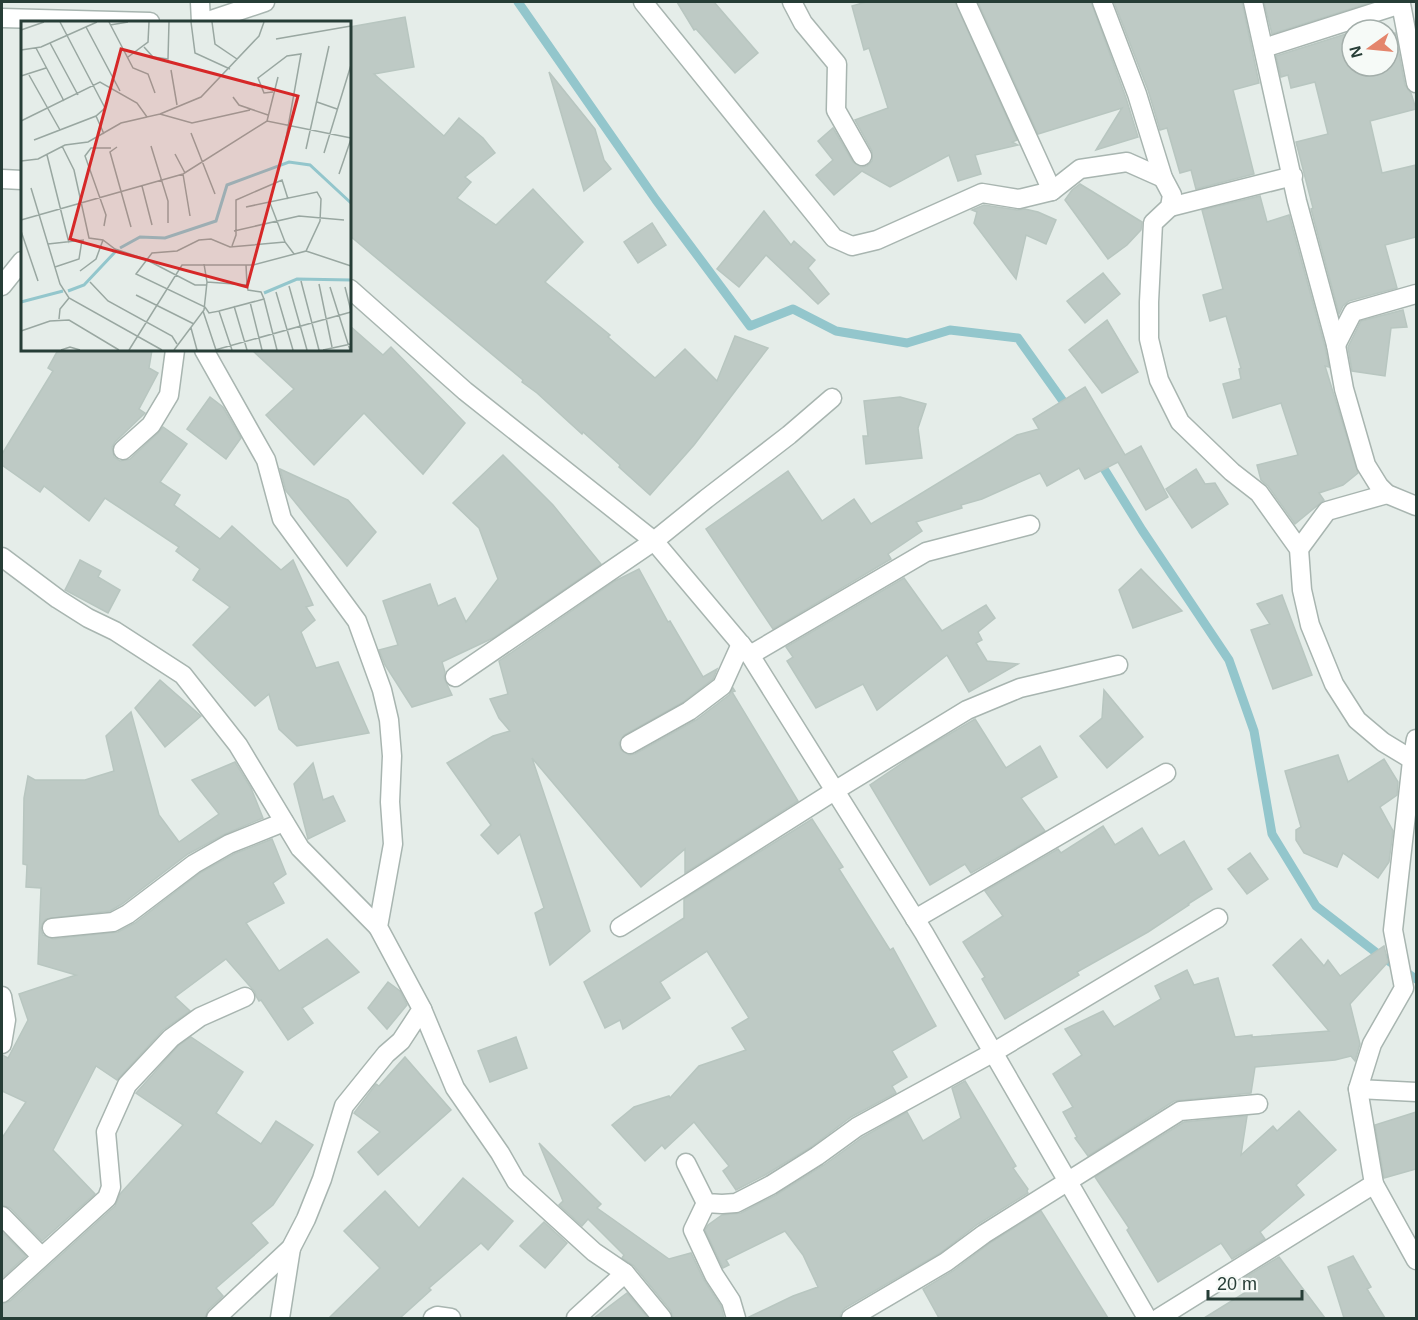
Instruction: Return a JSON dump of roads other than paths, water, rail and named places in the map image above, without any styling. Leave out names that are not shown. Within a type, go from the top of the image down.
[{"type":"street","points":[[200,2],[203,21]]},
{"type":"street","points":[[206,21],[265,2]]},
{"type":"street","points":[[643,2],[834,238],[852,246],[877,240],[982,193],[1019,199],[1052,191],[1080,169],[1127,162],[1163,178]]},
{"type":"street","points":[[792,2],[803,22],[837,64],[836,110],[862,156]]},
{"type":"street","points":[[966,2],[1052,191]]},
{"type":"street","points":[[1102,2],[1137,94],[1163,178],[1172,195],[1170,207]]},
{"type":"street","points":[[1253,2],[1293,176],[1336,345],[1344,389],[1366,465],[1387,494],[1416,506]]},
{"type":"street","points":[[1264,48],[1404,3],[1416,83]]},
{"type":"street","points":[[2,18],[113,21]]},
{"type":"street","points":[[1293,176],[1170,207],[1153,223],[1149,339],[1159,380],[1180,422],[1232,472],[1259,493],[1299,549],[1302,590],[1310,625],[1334,684],[1357,720],[1383,742],[1414,762]]},
{"type":"street","points":[[2,286],[21,262]]},
{"type":"street","points":[[351,290],[465,391],[654,541],[746,650],[915,919],[1069,1180],[1147,1318]]},
{"type":"street","points":[[1336,345],[1353,312],[1416,294]]},
{"type":"street","points":[[123,450],[151,425],[169,394],[175,351]]},
{"type":"street","points":[[205,351],[266,460],[282,519],[357,621],[382,690],[389,720],[393,756],[390,825],[393,844],[378,927]]},
{"type":"street","points":[[455,677],[654,541],[832,398]]},
{"type":"street","points":[[1299,549],[1328,511],[1387,494]]},
{"type":"street","points":[[630,744],[689,711],[722,686],[746,650],[926,552],[1030,525]]},
{"type":"street","points":[[2,557],[58,599],[88,618],[115,631],[183,675],[238,746],[300,848],[378,927],[422,1009],[455,1088],[516,1181],[594,1252],[625,1273],[662,1318]]},
{"type":"street","points":[[620,927],[967,710],[1020,688],[1118,665]]},
{"type":"street","points":[[1416,739],[1393,930],[1404,988],[1372,1044],[1358,1089],[1374,1184],[1409,1233],[1416,1260]]},
{"type":"street","points":[[915,919],[1166,773]]},
{"type":"street","points":[[52,927],[113,922],[129,914],[194,864],[220,849],[284,822]]},
{"type":"street","points":[[706,1203],[736,1203],[771,1185],[857,1127],[994,1052],[1218,918]]},
{"type":"street","points":[[2,996],[6,1020],[2,1044]]},
{"type":"street","points":[[2,1293],[107,1198],[111,1186],[106,1132],[127,1085],[171,1038],[200,1017],[245,997]]},
{"type":"street","points":[[280,1318],[291,1248],[318,1189],[344,1106],[386,1054],[400,1041],[422,1009]]},
{"type":"street","points":[[1358,1089],[1416,1092]]},
{"type":"street","points":[[851,1318],[946,1262],[984,1234],[1179,1111],[1258,1104]]},
{"type":"street","points":[[686,1162],[706,1203]]},
{"type":"street","points":[[1159,1318],[1374,1184]]},
{"type":"street","points":[[706,1203],[693,1230],[714,1275],[731,1301],[736,1318]]},
{"type":"street","points":[[2,1216],[41,1256]]},
{"type":"street","points":[[216,1318],[291,1248]]},
{"type":"street","points":[[576,1318],[625,1273]]},
{"type":"street","points":[[433,1318],[437,1316],[451,1318]]},
{"type":"waterway","points":[[518,2],[656,200],[750,326],[793,309],[836,331],[907,343],[950,330],[1018,338],[1070,411]]},
{"type":"waterway","points":[[1098,459],[1142,530],[1229,660],[1254,731],[1272,834],[1316,906],[1378,954],[1416,979]]}]
